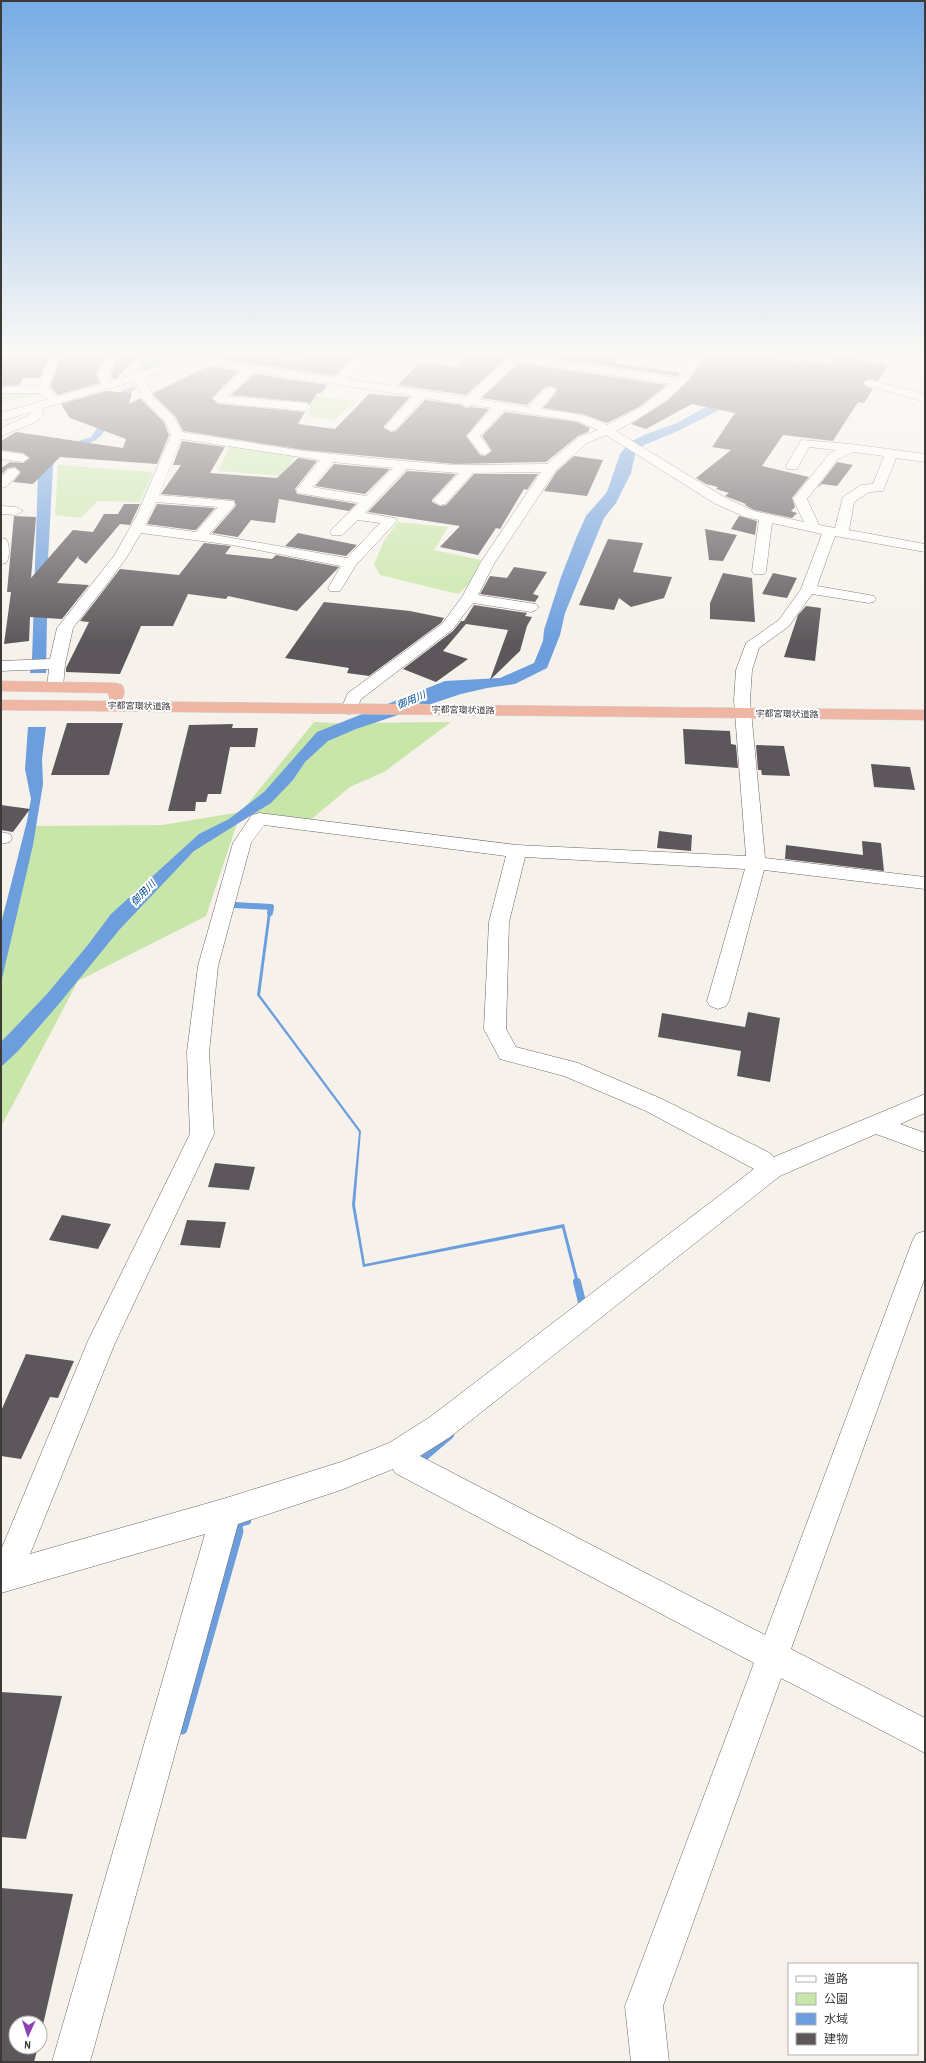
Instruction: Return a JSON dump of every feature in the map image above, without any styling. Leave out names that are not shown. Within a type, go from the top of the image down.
[{"type":"highway","points":[[1,686],[116,688],[116,695]]},
{"type":"highway","name":"宇都宮環状道路","points":[[1,694],[116,695],[352,703],[743,707],[925,715]]},
{"type":"highway","name":"宇都宮環状道路","points":[[1,705],[257,708],[352,703]]},
{"type":"highway","name":"宇都宮環状道路","points":[[743,707],[925,703]]},
{"type":"highway","points":[[1,713],[257,708]]},
{"type":"street","points":[[55,687],[53,664],[65,628],[120,557],[137,528],[170,451]]},
{"type":"street","points":[[290,451],[403,465],[470,468],[551,466]]},
{"type":"street","points":[[352,703],[447,627],[469,598],[488,562],[551,466],[569,451]]},
{"type":"street","points":[[638,451],[719,500],[750,514],[814,528],[925,548]]},
{"type":"street","points":[[792,466],[800,451]]},
{"type":"street","points":[[814,528],[800,499],[834,456],[844,451]]},
{"type":"street","points":[[873,451],[925,458]]},
{"type":"street","points":[[718,1001],[756,863],[743,707],[744,670],[752,646],[784,623],[808,589],[836,532],[848,500],[866,488],[878,488],[891,454]]},
{"type":"street","points":[[1,455],[23,458]]},
{"type":"street","points":[[330,457],[303,490],[369,500]]},
{"type":"street","points":[[337,532],[403,465]]},
{"type":"street","points":[[440,501],[470,468]]},
{"type":"street","points":[[1,484],[14,472]]},
{"type":"street","points":[[151,498],[228,504],[200,536]]},
{"type":"street","points":[[1,510],[16,511]]},
{"type":"street","points":[[335,588],[350,563],[390,521],[355,515]]},
{"type":"street","points":[[760,571],[766,518]]},
{"type":"street","points":[[137,528],[200,536],[350,563]]},
{"type":"street","points":[[1,542],[1,560]]},
{"type":"street","points":[[808,589],[869,599]]},
{"type":"street","points":[[469,598],[531,606]]},
{"type":"street","points":[[1,666],[53,664]]},
{"type":"street","points":[[925,883],[756,863],[518,851],[259,819],[242,843],[208,966],[198,1052],[202,1134],[102,1341],[14,1554],[9,1576],[226,1513],[341,1476],[399,1453],[440,1427],[771,1169],[925,1103]]},
{"type":"street","points":[[518,851],[499,922],[495,1029],[508,1053],[570,1069],[654,1105],[759,1159],[771,1169]]},
{"type":"street","points":[[876,1124],[925,1143]]},
{"type":"street","points":[[650,2062],[644,2006],[925,1242]]},
{"type":"street","points":[[399,1453],[405,1462],[925,1736]]},
{"type":"street","points":[[71,2062],[226,1513]]},
{"type":"green space","points":[[227,451],[265,451],[296,456],[281,476],[218,471]]},
{"type":"green space","points":[[58,465],[153,472],[140,502],[98,501],[81,518],[55,515]]},
{"type":"green space","points":[[398,522],[448,527],[434,550],[481,560],[470,583],[458,594],[380,575],[374,564],[384,541]]},
{"type":"green space","points":[[314,722],[451,722],[384,772],[350,787],[308,822],[241,812]]},
{"type":"green space","points":[[241,812],[206,916],[78,981],[1,1127],[1,918],[34,826],[162,825]]},
{"type":"water","points":[[54,451],[65,451],[56,460],[53,466],[48,560],[46,673],[30,673],[32,660],[38,474]]},
{"type":"water","name":"御用川","points":[[622,451],[638,451],[635,455],[631,473],[616,503],[604,518],[565,613],[560,635],[547,668],[515,684],[461,694],[356,729],[328,741],[305,762],[293,780],[271,803],[194,851],[120,929],[58,1005],[18,1051],[1,1067],[1,1042],[47,994],[87,946],[111,914],[199,834],[229,819],[264,792],[317,732],[445,681],[500,678],[534,663],[543,641],[544,630],[561,577],[577,536],[586,516],[607,492]]},
{"type":"water","points":[[28,727],[46,727],[42,759],[43,784],[33,845],[1,983],[1,924],[27,821],[31,799],[25,769]]},
{"type":"water","points":[[260,827],[262,828],[249,843],[232,904],[272,904],[260,995],[361,1131],[355,1205],[365,1264],[564,1224],[581,1290],[578,1291],[562,1228],[363,1267],[352,1205],[359,1132],[257,995],[269,905],[228,906],[244,843]]},
{"type":"building","points":[[10,451],[162,451],[157,464],[60,457],[33,484],[13,482],[21,472],[15,467],[8,468],[1,475],[1,468],[10,462],[23,463],[30,458],[23,453]]},
{"type":"building","points":[[178,451],[223,451],[210,473],[277,478],[298,458],[317,461],[295,489],[297,494],[356,504],[349,511],[279,499],[275,523],[251,520],[238,537],[212,533],[236,505],[234,500],[161,494],[181,465],[173,465]]},
{"type":"building","points":[[318,451],[477,451],[480,455],[485,456],[492,451],[559,451],[546,462],[455,464]]},
{"type":"building","points":[[729,451],[772,451],[762,466],[809,477],[792,498],[795,507],[791,511],[797,513],[792,518],[754,510],[745,505],[746,504],[725,496],[729,493],[716,489],[718,487],[706,484],[696,478]]},
{"type":"building","points":[[574,456],[603,460],[587,496],[544,491],[557,471]]},
{"type":"building","points":[[837,462],[853,465],[837,486],[822,484],[817,488]]},
{"type":"building","points":[[334,464],[390,469],[365,494],[315,486]]},
{"type":"building","points":[[407,471],[456,474],[432,500],[432,502],[440,506],[446,505],[474,474],[538,474],[527,490],[524,489],[500,529],[496,528],[478,555],[440,547],[460,526],[368,512]]},
{"type":"building","points":[[124,504],[140,504],[130,525],[120,524],[86,564],[78,558],[79,555],[57,583],[89,585],[62,619],[30,617],[29,641],[4,644],[11,592],[7,592],[14,516],[36,517],[31,578],[73,530],[93,532],[104,514],[118,514]]},
{"type":"building","points":[[157,504],[215,508],[196,530],[193,530],[147,524]]},
{"type":"building","points":[[739,516],[757,521],[755,535],[731,529]]},
{"type":"building","points":[[705,529],[737,535],[723,561],[709,560]]},
{"type":"building","points":[[298,533],[357,545],[346,556],[285,546]]},
{"type":"building","points":[[608,539],[643,543],[633,572],[672,577],[664,598],[631,607],[619,598],[614,610],[579,605]]},
{"type":"building","points":[[204,543],[231,546],[225,554],[272,559],[276,555],[339,567],[297,611],[228,596],[226,599],[188,594],[173,626],[141,626],[120,674],[66,672],[66,668],[89,622],[80,621],[120,569],[179,575]]},
{"type":"building","points":[[514,567],[547,572],[533,594],[539,596],[535,602],[480,594],[490,576],[507,578]]},
{"type":"building","points":[[723,573],[752,578],[755,622],[710,619],[710,603]]},
{"type":"building","points":[[773,573],[797,578],[787,598],[762,594]]},
{"type":"building","points":[[324,602],[410,611],[444,618],[441,623],[369,676],[347,673],[349,668],[285,658]]},
{"type":"building","points":[[474,605],[527,613],[525,616],[532,617],[527,626],[520,651],[490,680],[508,630],[466,624],[443,651],[468,659],[436,682],[403,669],[453,631],[461,621],[464,621]]},
{"type":"building","points":[[806,606],[821,608],[815,661],[784,657],[798,615]]},
{"type":"building","points":[[67,723],[123,723],[109,775],[51,775]]},
{"type":"building","points":[[233,724],[232,728],[258,728],[255,747],[230,747],[221,794],[208,794],[206,802],[196,802],[195,811],[168,811],[189,725]]},
{"type":"building","points":[[683,729],[730,731],[731,744],[736,745],[738,768],[685,764]]},
{"type":"building","points":[[756,745],[784,746],[790,776],[762,775],[761,770],[758,770]]},
{"type":"building","points":[[871,764],[910,767],[915,790],[874,787]]},
{"type":"building","points":[[1,805],[30,809],[13,832],[1,830]]},
{"type":"building","points":[[659,831],[692,835],[691,851],[657,848]]},
{"type":"building","points":[[862,841],[881,843],[884,871],[785,859],[786,845],[863,855]]},
{"type":"building","points":[[748,1012],[780,1018],[770,1082],[737,1076],[741,1051],[658,1037],[662,1013],[745,1027]]},
{"type":"building","points":[[215,1163],[255,1167],[249,1190],[208,1187]]},
{"type":"building","points":[[62,1215],[111,1224],[98,1249],[49,1240]]},
{"type":"building","points":[[187,1220],[226,1222],[220,1248],[180,1245]]},
{"type":"building","points":[[26,1354],[74,1361],[58,1398],[50,1397],[21,1459],[1,1456],[1,1411]]},
{"type":"building","points":[[1,1692],[62,1696],[26,1839],[1,1837]]},
{"type":"building","points":[[1,1888],[73,1894],[45,2015],[8,2015],[8,2055],[36,2055],[34,2062],[1,2062]]},
{"type":"waterway","points":[[234,905],[271,907],[270,913]]},
{"type":"waterway","points":[[577,1282],[584,1310]]},
{"type":"waterway","points":[[415,1461],[423,1458],[450,1435]]},
{"type":"waterway","points":[[237,1532],[240,1523],[247,1521]]},
{"type":"waterway","points":[[182,1729],[238,1531]]}]
